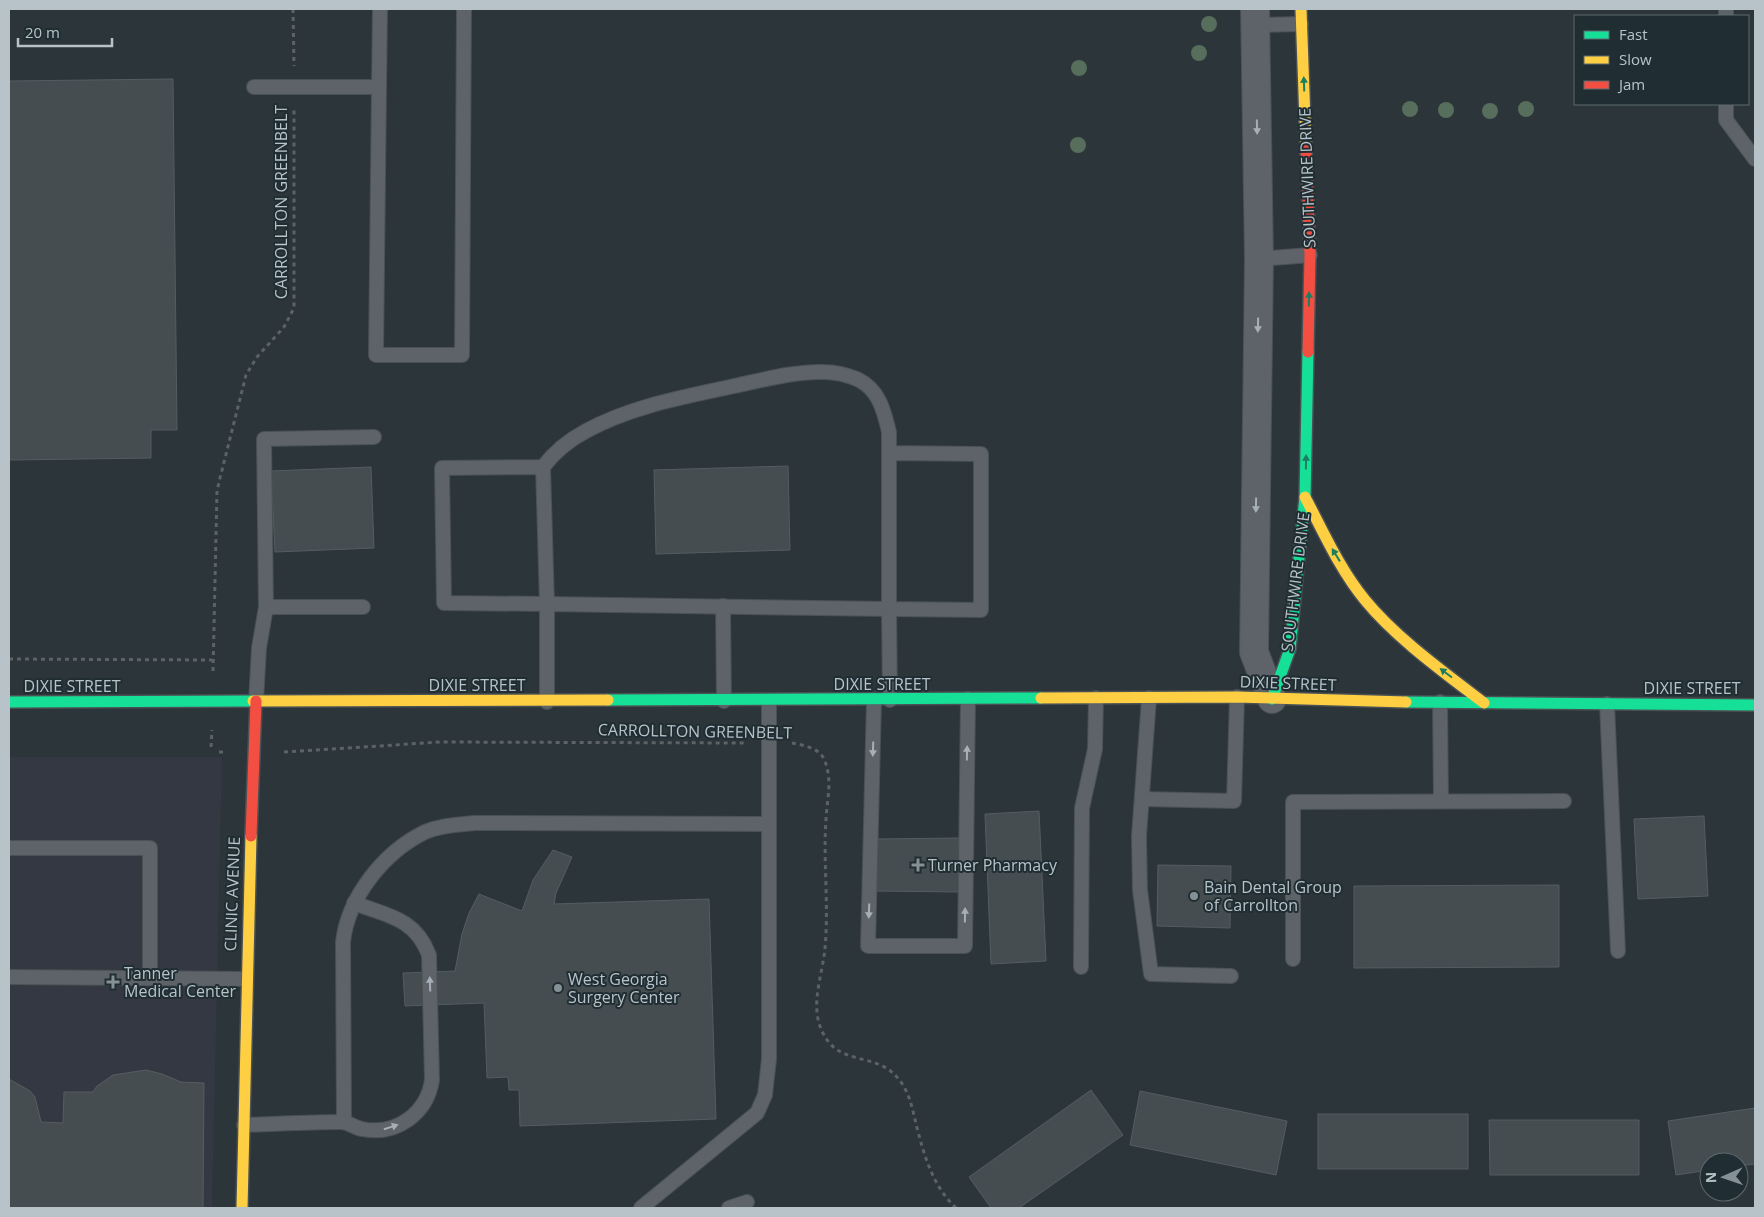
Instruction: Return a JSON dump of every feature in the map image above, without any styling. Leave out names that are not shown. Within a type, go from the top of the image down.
[{"type":"street","name":"SOUTHWIRE DRIVE","points":[[1272,699],[1290,649],[1305,497],[1310,255],[1301,9]]},
{"type":"street","name":"SOUTHWIRE DRIVE","points":[[1255,17],[1259,258],[1254,652],[1272,699]]},
{"type":"street","points":[[1305,497],[1330,545],[1365,600],[1418,652],[1484,703]]},
{"type":"street","name":"DIXIE STREET","points":[[9,702],[547,702],[1236,698],[1484,703],[1755,705]]},
{"type":"street","name":"CLINIC AVENUE","points":[[242,1208],[246,979],[256,701]]},
{"type":"lane","points":[[380,9],[376,355],[462,355],[464,9]]},
{"type":"lane","points":[[1255,17],[1302,24]]},
{"type":"lane","points":[[254,87],[379,87]]},
{"type":"lane","points":[[1726,105],[1726,120],[1755,159]]},
{"type":"lane","points":[[1259,258],[1310,255]]},
{"type":"lane","points":[[547,702],[543,467],[566,443],[628,412],[676,398],[766,379],[823,372],[844,374],[859,380],[875,392],[884,410],[889,432],[888,609],[890,700]]},
{"type":"lane","points":[[256,701],[259,648],[266,607],[264,439],[374,437]]},
{"type":"lane","points":[[543,467],[442,468],[444,603],[981,610],[981,454],[889,453]]},
{"type":"lane","points":[[723,606],[724,701]]},
{"type":"lane","points":[[266,607],[364,607]]},
{"type":"lane","points":[[1080,967],[1082,808],[1095,749],[1096,698]]},
{"type":"lane","points":[[1149,698],[1139,836],[1140,890],[1151,974],[1230,976]]},
{"type":"lane","points":[[1142,799],[1234,800],[1236,698]]},
{"type":"lane","points":[[874,700],[868,946],[965,946],[968,699]]},
{"type":"lane","points":[[641,1208],[757,1112],[765,1095],[769,1059],[769,701]]},
{"type":"lane","points":[[1440,702],[1441,801]]},
{"type":"lane","points":[[1607,704],[1618,951]]},
{"type":"lane","points":[[1293,959],[1293,802],[1564,801]]},
{"type":"lane","points":[[344,1122],[343,942],[345,925],[354,903],[369,880],[405,844],[427,831],[446,826],[474,823],[769,824]]},
{"type":"lane","points":[[9,848],[150,848],[150,978]]},
{"type":"lane","points":[[244,1125],[344,1122],[362,1129],[381,1130],[401,1124],[415,1116],[430,1092],[432,1080],[429,955],[425,944],[417,931],[406,923],[354,903]]},
{"type":"lane","points":[[9,977],[246,979]]},
{"type":"lane","points":[[729,1208],[748,1202]]},
{"type":"path","name":"CARROLLTON GREENBELT","points":[[212,676],[217,491],[222,468],[246,374],[257,357],[284,327],[294,308],[293,9]]},
{"type":"path","points":[[9,658],[212,660]]},
{"type":"path","name":"CARROLLTON GREENBELT","points":[[289,752],[442,742],[792,743],[814,749],[824,758],[828,772],[829,789],[826,819],[825,948],[816,1003],[819,1023],[830,1043],[843,1055],[880,1065],[895,1075],[908,1093],[933,1178],[946,1198],[956,1208]]},
{"type":"shaded area","name":"Tanner Medical Center","points":[[9,757],[222,757],[212,1208],[9,1208]]},
{"type":"building","points":[[173,79],[177,430],[151,430],[151,458],[9,460],[9,81]]},
{"type":"building","points":[[788,466],[790,550],[656,554],[654,470]]},
{"type":"building","points":[[371,467],[374,548],[275,552],[271,471]]},
{"type":"building","points":[[1039,811],[1046,961],[991,964],[985,814]]},
{"type":"building","points":[[1704,816],[1708,896],[1638,899],[1634,819]]},
{"type":"building","name":"Turner Pharmacy","points":[[959,838],[959,892],[876,891],[878,839]]},
{"type":"building","name":"West Georgia Surgery Center","points":[[553,850],[572,857],[556,893],[554,904],[709,899],[716,1119],[520,1126],[519,1090],[509,1090],[508,1077],[487,1078],[484,1003],[405,1006],[403,973],[455,971],[462,934],[469,913],[479,894],[522,911],[533,880]]},
{"type":"building","name":"Bain Dental Group of Carrollton","points":[[1158,865],[1231,866],[1230,928],[1157,926]]},
{"type":"building","points":[[1559,885],[1559,967],[1354,968],[1354,886]]},
{"type":"building","points":[[146,1070],[181,1082],[204,1083],[203,1208],[9,1208],[9,1079],[30,1091],[35,1097],[41,1122],[63,1123],[64,1092],[93,1092],[97,1086],[113,1075]]},
{"type":"building","points":[[1091,1090],[1123,1135],[1019,1208],[991,1208],[969,1177]]},
{"type":"building","points":[[1140,1091],[1287,1121],[1276,1175],[1130,1145]]},
{"type":"building","points":[[1755,1108],[1755,1164],[1749,1165],[1749,1152],[1699,1152],[1699,1172],[1676,1175],[1668,1121]]},
{"type":"building","points":[[1318,1114],[1468,1114],[1468,1169],[1318,1169]]},
{"type":"building","points":[[1489,1120],[1639,1120],[1639,1175],[1490,1175]]},
{"type":"traffic: fast","points":[[1272,699],[1290,649],[1305,497],[1308,352]]},
{"type":"traffic: fast","points":[[608,700],[1041,698]]},
{"type":"traffic: fast","points":[[9,702],[253,701]]},
{"type":"traffic: fast","points":[[1406,702],[1755,705]]},
{"type":"traffic: slow","points":[[1301,9],[1306,149]]},
{"type":"traffic: slow","points":[[1305,497],[1340,563],[1356,588],[1377,614],[1437,667],[1484,703]]},
{"type":"traffic: slow","points":[[1041,698],[1237,697],[1406,702]]},
{"type":"traffic: slow","points":[[253,701],[608,700]]},
{"type":"traffic: slow","points":[[242,1208],[251,836]]},
{"type":"traffic: jam","points":[[1306,149],[1310,255],[1308,352]]},
{"type":"traffic: jam","points":[[251,836],[256,701]]},
{"type":"place","name":"Turner Pharmacy","points":[[918,865]]},
{"type":"place","name":"Bain Dental Group of Carrollton","points":[[1194,896]]},
{"type":"place","name":"Tanner Medical Center","points":[[113,982]]},
{"type":"place","name":"West Georgia Surgery Center","points":[[558,988]]}]
